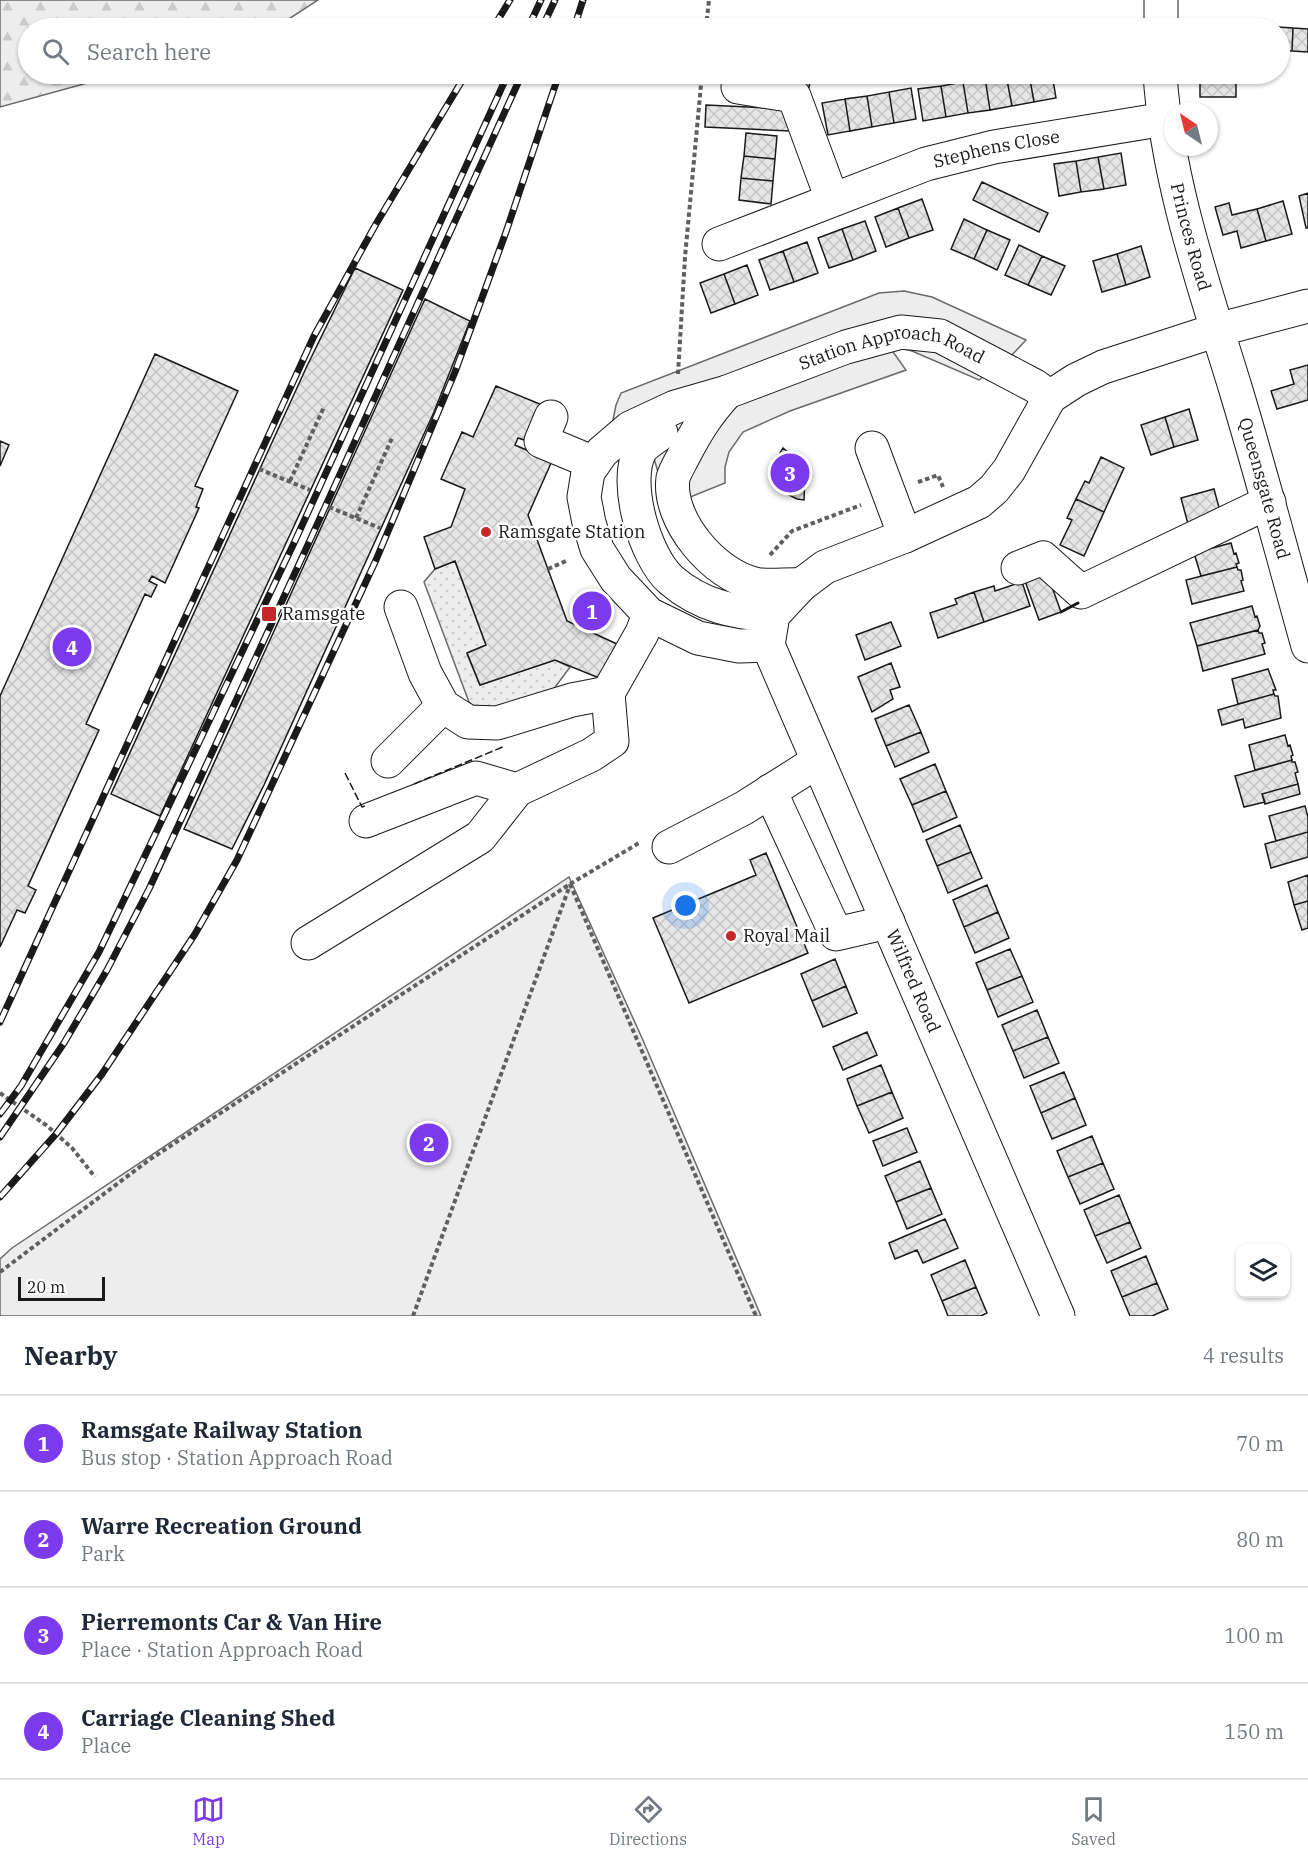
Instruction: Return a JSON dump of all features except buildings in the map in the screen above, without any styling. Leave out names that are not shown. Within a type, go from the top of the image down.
[{"type":"street","points":[[1161,0],[1161,18]]},
{"type":"street","name":"Princes Road","points":[[1161,84],[1164,110]]},
{"type":"street","points":[[738,87],[794,96],[832,199]]},
{"type":"street","name":"Stephens Close","points":[[718,244],[926,164],[994,147],[1164,119]]},
{"type":"street","name":"Princes Road","points":[[1172,156],[1179,193],[1217,330]]},
{"type":"street","points":[[662,423],[641,450],[634,470],[635,505],[652,552],[669,579],[724,610],[771,630],[801,585],[825,567],[905,536],[979,502],[994,489],[1009,470],[1050,397],[1076,380],[1103,367],[1217,330],[1308,306]]},
{"type":"street","name":"Queensgate Road","points":[[1217,330],[1269,502],[1301,592],[1308,646]]},
{"type":"street","name":"Station Approach Road","points":[[771,630],[739,646],[698,638],[649,614],[615,579],[597,549],[584,497],[588,472],[602,452],[630,428],[662,423],[675,407],[727,392],[846,347],[901,332],[940,336],[1035,386],[1050,397]]},
{"type":"street","name":"Station Approach Road","points":[[673,476],[706,415],[727,392]]},
{"type":"street","points":[[551,417],[541,441],[594,463]]},
{"type":"street","points":[[662,423],[680,519],[698,547],[727,571],[754,584],[801,585]]},
{"type":"street","points":[[872,448],[905,536]]},
{"type":"street","points":[[1017,568],[1043,558],[1081,592],[1269,502]]},
{"type":"street","points":[[401,607],[425,673],[443,706],[468,722],[497,723],[572,700],[608,693]]},
{"type":"street","points":[[308,944],[480,837],[517,790],[591,755],[612,741],[608,693],[642,633],[649,614]]},
{"type":"street","name":"Wilfred Road","points":[[771,630],[818,761],[1058,1316]]},
{"type":"street","points":[[387,761],[443,706]]},
{"type":"street","points":[[669,847],[744,808],[818,761]]},
{"type":"street","points":[[366,821],[476,777],[517,790]]},
{"type":"street","points":[[770,791],[836,934],[888,922]]},
{"type":"path","points":[[707,18],[709,0]]},
{"type":"path","points":[[290,482],[324,407]]},
{"type":"path","points":[[356,518],[393,436]]},
{"type":"path","points":[[259,469],[310,490]]},
{"type":"path","points":[[329,507],[380,528]]},
{"type":"path","points":[[548,568],[567,561]]},
{"type":"path","points":[[0,1272],[149,1160],[570,884]]},
{"type":"path","points":[[413,1316],[570,884]]},
{"type":"path","points":[[570,884],[756,1316]]},
{"type":"path","points":[[0,1093],[46,1125],[72,1148],[95,1178]]},
{"type":"green space","points":[[0,0],[318,0],[290,18],[18,18],[18,84],[84,84],[0,107]]},
{"type":"green space","points":[[455,561],[486,645],[467,654],[480,685],[555,660],[570,667],[553,690],[483,713],[469,702],[424,582],[435,569]]},
{"type":"shaded area","points":[[904,291],[932,297],[1026,340],[1011,356],[979,380],[912,351],[901,348],[891,349],[906,370],[790,411],[743,432],[729,452],[725,467],[725,483],[668,506],[650,445],[613,420],[621,393],[879,293]]},
{"type":"shaded area","points":[[569,877],[642,1038],[761,1316],[0,1316],[0,1259],[12,1248]]},
{"type":"railway","points":[[499,18],[510,0]]},
{"type":"railway","points":[[533,18],[541,0]]},
{"type":"railway","points":[[547,18],[555,0]]},
{"type":"railway","points":[[577,18],[583,0]]},
{"type":"railway","points":[[0,1022],[314,336],[376,224],[460,84]]},
{"type":"railway","points":[[0,1114],[21,1086],[99,952],[294,543],[503,84]]},
{"type":"railway","points":[[0,1137],[64,1043],[107,970],[149,889],[517,84]]},
{"type":"railway","points":[[0,1197],[56,1134],[102,1074],[195,934],[237,860],[376,560],[455,372],[506,232],[556,84]]},
{"type":"fence","points":[[414,784],[505,746]]},
{"type":"fence","points":[[345,773],[362,807],[365,806]]},
{"type":"wall","points":[[1061,612],[1078,603]]},
{"type":"place","name":"Pierremonts Car & Van Hire","points":[[790,473]]},
{"type":"place","name":"Ramsgate Station","points":[[486,532]]},
{"type":"place","name":"Ramsgate Railway Station","points":[[592,611]]},
{"type":"place","name":"Ramsgate","points":[[269,614]]},
{"type":"place","name":"Carriage Cleaning Shed","points":[[72,647]]},
{"type":"place","name":"Royal Mail","points":[[731,936]]},
{"type":"place","name":"Warre Recreation Ground","points":[[429,1143]]}]
